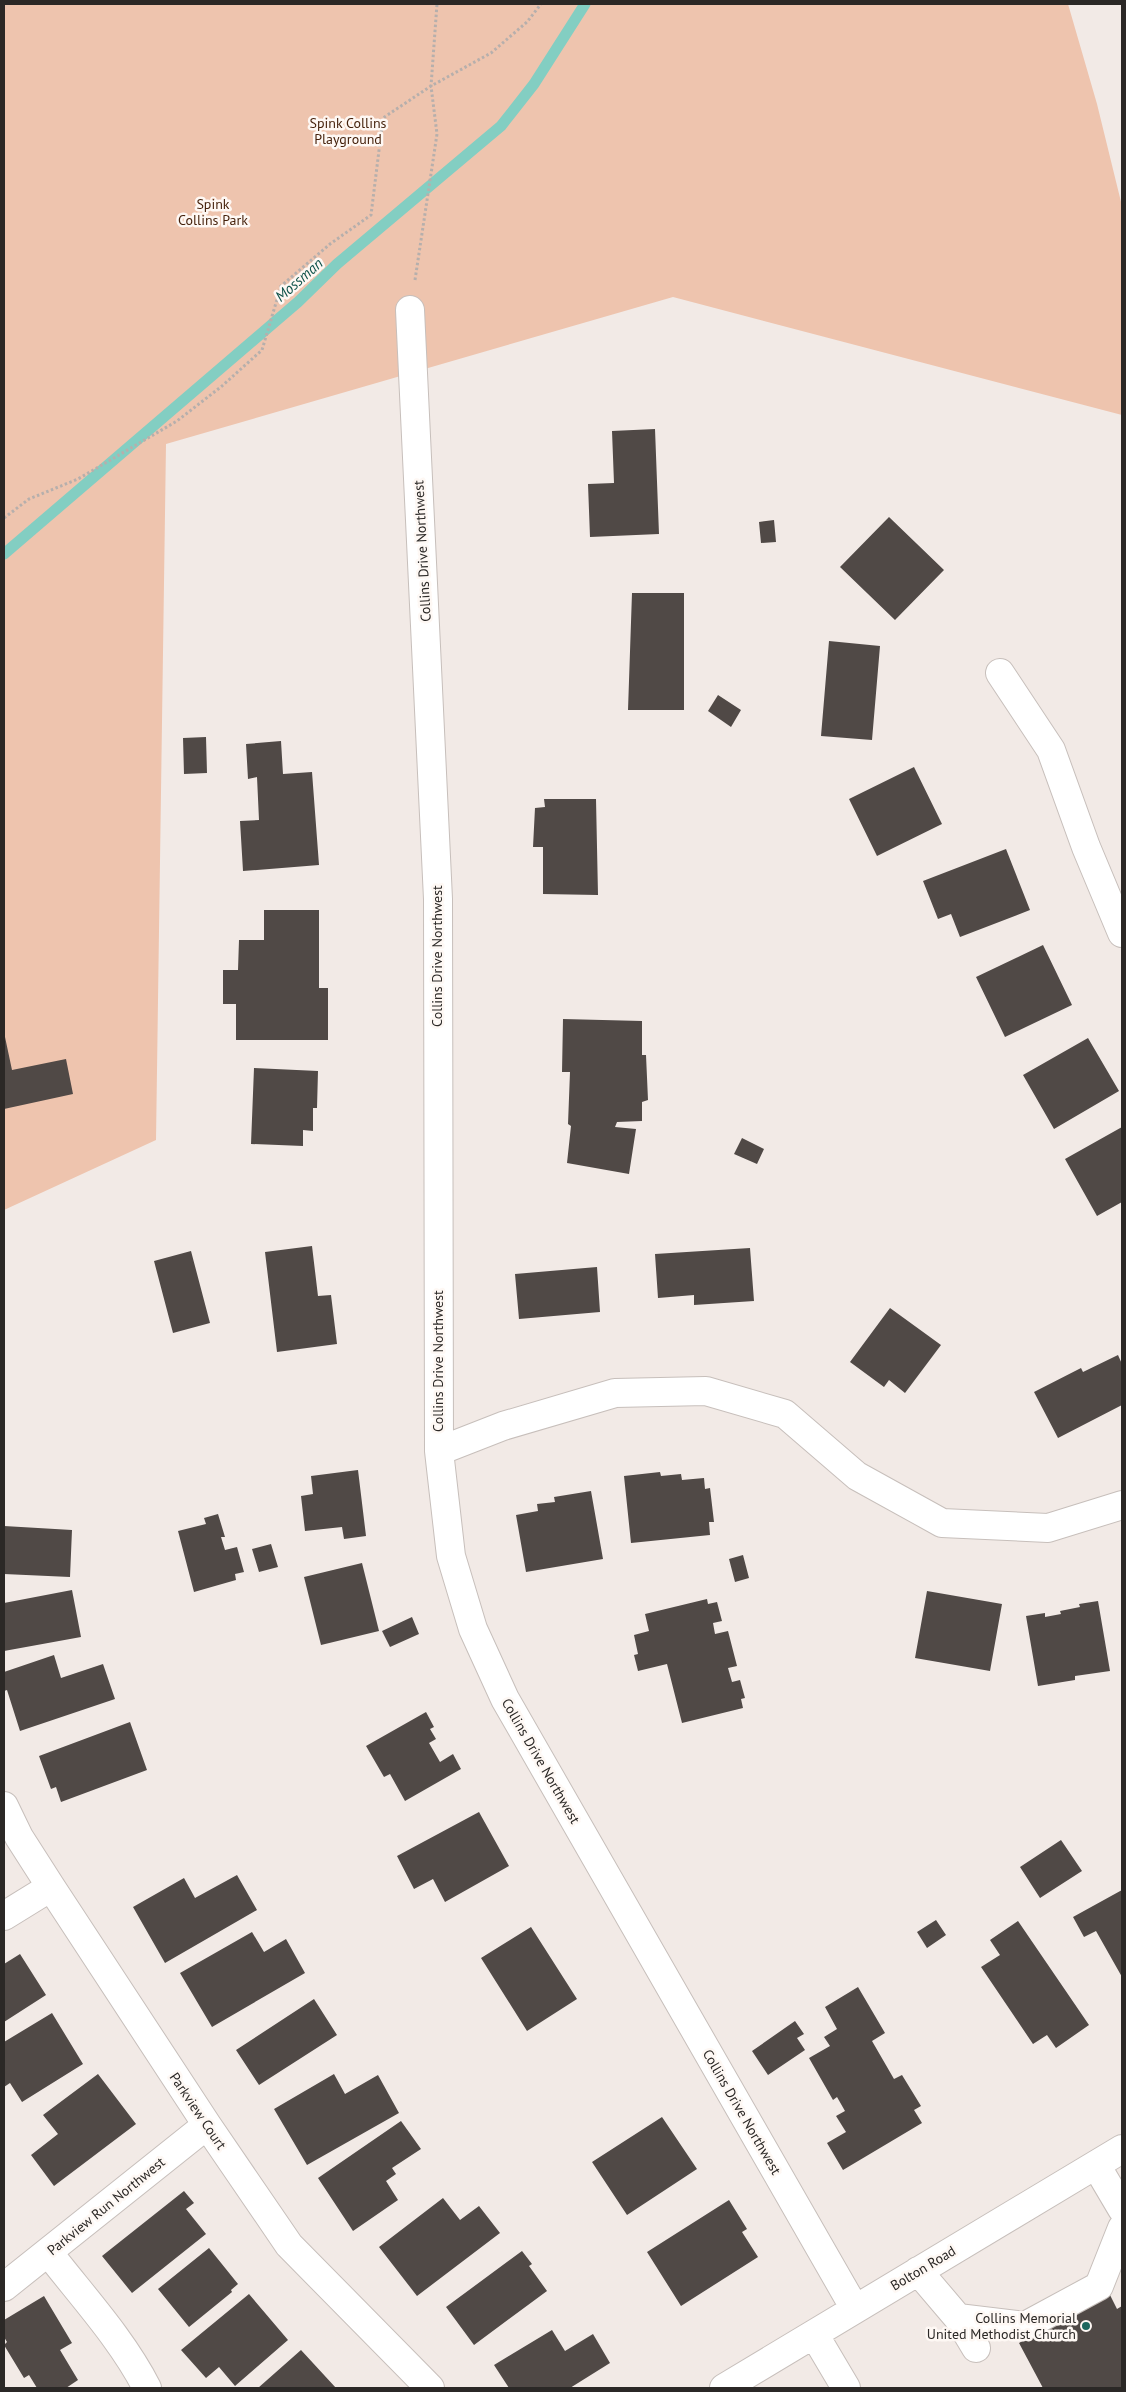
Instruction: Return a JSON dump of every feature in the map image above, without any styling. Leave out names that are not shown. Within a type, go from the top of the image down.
[{"type":"street","name":"Collins Drive Northwest","points":[[410,310],[438,899],[438,1451],[451,1556],[473,1629],[506,1699],[855,2309]]},
{"type":"street","points":[[1000,673],[1051,750],[1086,847],[1122,933]]},
{"type":"street","points":[[438,1451],[503,1426],[615,1392],[706,1392],[784,1414],[857,1476],[942,1523],[1048,1528],[1122,1505]]},
{"type":"street","name":"Parkview Court","points":[[4,1806],[19,1837],[51,1887],[207,2125],[289,2245],[430,2388]]},
{"type":"street","points":[[4,1916],[51,1887]]},
{"type":"street","name":"Parkview Run Northwest","points":[[4,2287],[207,2125]]},
{"type":"street","name":"Bolton Road","points":[[724,2388],[1122,2149]]},
{"type":"street","points":[[1096,2165],[1122,2209]]},
{"type":"street","points":[[958,2318],[1025,2326],[1099,2286],[1122,2228]]},
{"type":"street","points":[[48,2252],[100,2318],[140,2374],[147,2388]]},
{"type":"street","points":[[918,2271],[958,2318],[976,2348]]},
{"type":"street","points":[[814,2334],[846,2388]]},
{"type":"path","points":[[410,310],[437,134],[431,86],[437,4]]},
{"type":"path","points":[[4,518],[29,500],[78,479],[176,421],[222,386],[262,350],[280,286],[330,244],[371,215],[383,118],[431,86],[491,53],[527,22],[541,4]]},
{"type":"green space","name":"Spink Collins Park","points":[[4,4],[1068,4],[1097,104],[1122,206],[1122,415],[673,297],[166,444],[156,1140],[4,1210]]},
{"type":"building","points":[[655,429],[659,534],[590,537],[588,484],[614,483],[612,431]]},
{"type":"building","points":[[889,517],[944,570],[895,620],[840,567]]},
{"type":"building","points":[[774,520],[776,542],[761,543],[759,522]]},
{"type":"building","points":[[632,593],[684,593],[684,710],[628,710]]},
{"type":"building","points":[[829,641],[880,646],[872,740],[821,736]]},
{"type":"building","points":[[718,695],[741,710],[731,727],[708,711]]},
{"type":"building","points":[[206,737],[207,773],[184,774],[183,738]]},
{"type":"building","points":[[281,741],[283,774],[312,772],[319,865],[243,871],[240,821],[259,820],[257,777],[248,779],[246,744]]},
{"type":"building","points":[[914,767],[942,824],[877,856],[849,799]]},
{"type":"building","points":[[544,799],[596,799],[598,895],[543,894],[543,847],[533,847],[535,808],[545,807]]},
{"type":"building","points":[[1006,849],[1030,910],[960,937],[951,914],[938,919],[923,881]]},
{"type":"building","points":[[264,910],[319,910],[319,988],[328,988],[328,1040],[236,1040],[236,1004],[223,1004],[223,970],[238,970],[239,940],[264,940]]},
{"type":"building","points":[[1043,945],[1072,1005],[1005,1037],[976,977]]},
{"type":"building","points":[[563,1019],[642,1021],[642,1055],[646,1055],[648,1100],[642,1102],[642,1121],[617,1122],[615,1127],[636,1129],[629,1174],[567,1163],[571,1126],[568,1124],[570,1072],[562,1072]]},
{"type":"building","points":[[5,1037],[12,1070],[66,1059],[73,1094],[4,1109]]},
{"type":"building","points":[[1088,1038],[1119,1091],[1054,1129],[1023,1075]]},
{"type":"building","points":[[254,1068],[318,1071],[317,1108],[313,1108],[313,1131],[303,1130],[303,1146],[251,1144]]},
{"type":"building","points":[[1122,1127],[1122,1202],[1097,1216],[1065,1159]]},
{"type":"building","points":[[742,1138],[764,1149],[757,1164],[734,1154]]},
{"type":"building","points":[[312,1246],[318,1296],[331,1295],[337,1344],[277,1352],[265,1252]]},
{"type":"building","points":[[750,1248],[754,1301],[694,1305],[694,1295],[658,1298],[655,1254]]},
{"type":"building","points":[[191,1251],[210,1323],[173,1333],[154,1261]]},
{"type":"building","points":[[597,1267],[600,1312],[519,1319],[515,1274]]},
{"type":"building","points":[[890,1308],[941,1345],[905,1393],[889,1380],[884,1387],[850,1362]]},
{"type":"building","points":[[1118,1355],[1122,1364],[1122,1405],[1058,1438],[1034,1392],[1081,1368],[1083,1372]]},
{"type":"building","points":[[358,1470],[366,1536],[344,1539],[342,1527],[305,1531],[301,1496],[313,1494],[311,1476]]},
{"type":"building","points":[[660,1472],[661,1476],[681,1474],[682,1480],[704,1478],[705,1489],[710,1488],[714,1522],[709,1522],[710,1535],[631,1543],[624,1476]]},
{"type":"building","points":[[591,1491],[603,1559],[526,1572],[516,1515],[538,1511],[537,1504],[555,1502],[554,1497]]},
{"type":"building","points":[[218,1514],[225,1537],[221,1537],[225,1550],[237,1547],[244,1572],[235,1574],[236,1580],[194,1592],[178,1531],[206,1524],[204,1518]]},
{"type":"building","points":[[4,1526],[72,1530],[70,1577],[4,1574]]},
{"type":"building","points":[[271,1544],[278,1567],[259,1572],[252,1549]]},
{"type":"building","points":[[743,1555],[749,1578],[735,1582],[729,1559]]},
{"type":"building","points":[[362,1563],[379,1631],[321,1645],[304,1577]]},
{"type":"building","points":[[72,1590],[81,1637],[4,1651],[4,1603]]},
{"type":"building","points":[[927,1591],[1002,1604],[990,1671],[915,1658]]},
{"type":"building","points":[[707,1599],[708,1604],[717,1602],[722,1621],[713,1623],[715,1634],[728,1631],[737,1666],[728,1668],[732,1682],[740,1680],[745,1698],[741,1699],[743,1708],[682,1723],[667,1664],[638,1671],[634,1655],[638,1654],[634,1635],[649,1631],[645,1614]]},
{"type":"building","points":[[1098,1601],[1110,1671],[1075,1676],[1075,1680],[1038,1686],[1026,1616],[1045,1613],[1045,1617],[1061,1614],[1060,1611],[1080,1607],[1079,1604]]},
{"type":"building","points":[[412,1617],[419,1634],[390,1647],[382,1631]]},
{"type":"building","points":[[54,1655],[61,1678],[103,1664],[115,1699],[20,1731],[7,1690],[4,1691],[4,1672]]},
{"type":"building","points":[[426,1712],[434,1727],[430,1729],[436,1739],[429,1743],[440,1762],[453,1754],[461,1769],[405,1801],[390,1774],[384,1777],[366,1746]]},
{"type":"building","points":[[130,1722],[147,1770],[61,1802],[56,1787],[51,1789],[39,1756]]},
{"type":"building","points":[[479,1812],[509,1866],[445,1902],[433,1879],[414,1889],[397,1856]]},
{"type":"building","points":[[1061,1840],[1082,1871],[1040,1898],[1020,1867]]},
{"type":"building","points":[[237,1875],[257,1910],[165,1963],[133,1907],[184,1878],[195,1898]]},
{"type":"building","points":[[1122,1890],[1122,1977],[1096,1931],[1084,1937],[1073,1917]]},
{"type":"building","points":[[936,1920],[946,1935],[927,1948],[917,1932]]},
{"type":"building","points":[[1018,1921],[1089,2025],[1056,2048],[1047,2035],[1033,2044],[981,1967],[1000,1955],[990,1940]]},
{"type":"building","points":[[531,1927],[577,1999],[527,2031],[481,1958]]},
{"type":"building","points":[[252,1932],[264,1952],[286,1939],[305,1973],[212,2027],[180,1973]]},
{"type":"building","points":[[20,1954],[46,1995],[4,2022],[4,1964]]},
{"type":"building","points":[[858,1987],[885,2033],[872,2041],[894,2079],[902,2075],[921,2106],[914,2110],[922,2123],[843,2170],[827,2143],[846,2132],[836,2116],[845,2111],[837,2097],[833,2100],[809,2058],[830,2046],[824,2037],[837,2029],[825,2007]]},
{"type":"building","points":[[314,1999],[337,2035],[259,2085],[236,2050]]},
{"type":"building","points":[[52,2013],[83,2064],[22,2102],[10,2083],[4,2087],[4,2042]]},
{"type":"building","points":[[795,2021],[804,2034],[797,2038],[805,2050],[768,2075],[752,2051]]},
{"type":"building","points":[[98,2074],[136,2124],[54,2186],[31,2155],[58,2134],[43,2115]]},
{"type":"building","points":[[334,2074],[345,2094],[378,2075],[399,2113],[307,2165],[274,2109]]},
{"type":"building","points":[[662,2117],[697,2169],[627,2215],[592,2162]]},
{"type":"building","points":[[401,2121],[421,2149],[392,2168],[396,2174],[386,2181],[398,2200],[353,2231],[318,2178]]},
{"type":"building","points":[[184,2191],[194,2203],[186,2209],[206,2234],[132,2293],[102,2256]]},
{"type":"building","points":[[443,2198],[460,2220],[479,2206],[500,2233],[417,2296],[379,2247]]},
{"type":"building","points":[[729,2200],[747,2229],[742,2232],[758,2257],[681,2306],[647,2252]]},
{"type":"building","points":[[209,2248],[238,2284],[231,2290],[232,2292],[189,2327],[158,2289]]},
{"type":"building","points":[[522,2251],[532,2264],[529,2266],[547,2291],[474,2345],[446,2307]]},
{"type":"building","name":"Collins Memorial United Methodist Church","points":[[1109,2293],[1117,2309],[1122,2306],[1122,2388],[1043,2388],[1019,2343]]},
{"type":"building","points":[[249,2294],[288,2340],[235,2386],[219,2367],[206,2378],[181,2350]]},
{"type":"building","points":[[44,2296],[72,2343],[60,2350],[78,2380],[66,2388],[37,2388],[29,2375],[24,2378],[4,2345],[7,2342],[4,2337],[4,2320]]},
{"type":"building","points":[[552,2330],[565,2351],[593,2334],[610,2363],[570,2388],[509,2388],[494,2365]]},
{"type":"building","points":[[301,2350],[336,2388],[258,2388]]},
{"type":"waterway","name":"Mossman","points":[[4,554],[298,302],[337,264],[501,126],[534,84],[585,4]]},
{"type":"place","name":"Collins Memorial United Methodist Church","points":[[1086,2326]]},
{"type":"park label","name":"Spink Collins Playground","points":[[348,132]]}]
